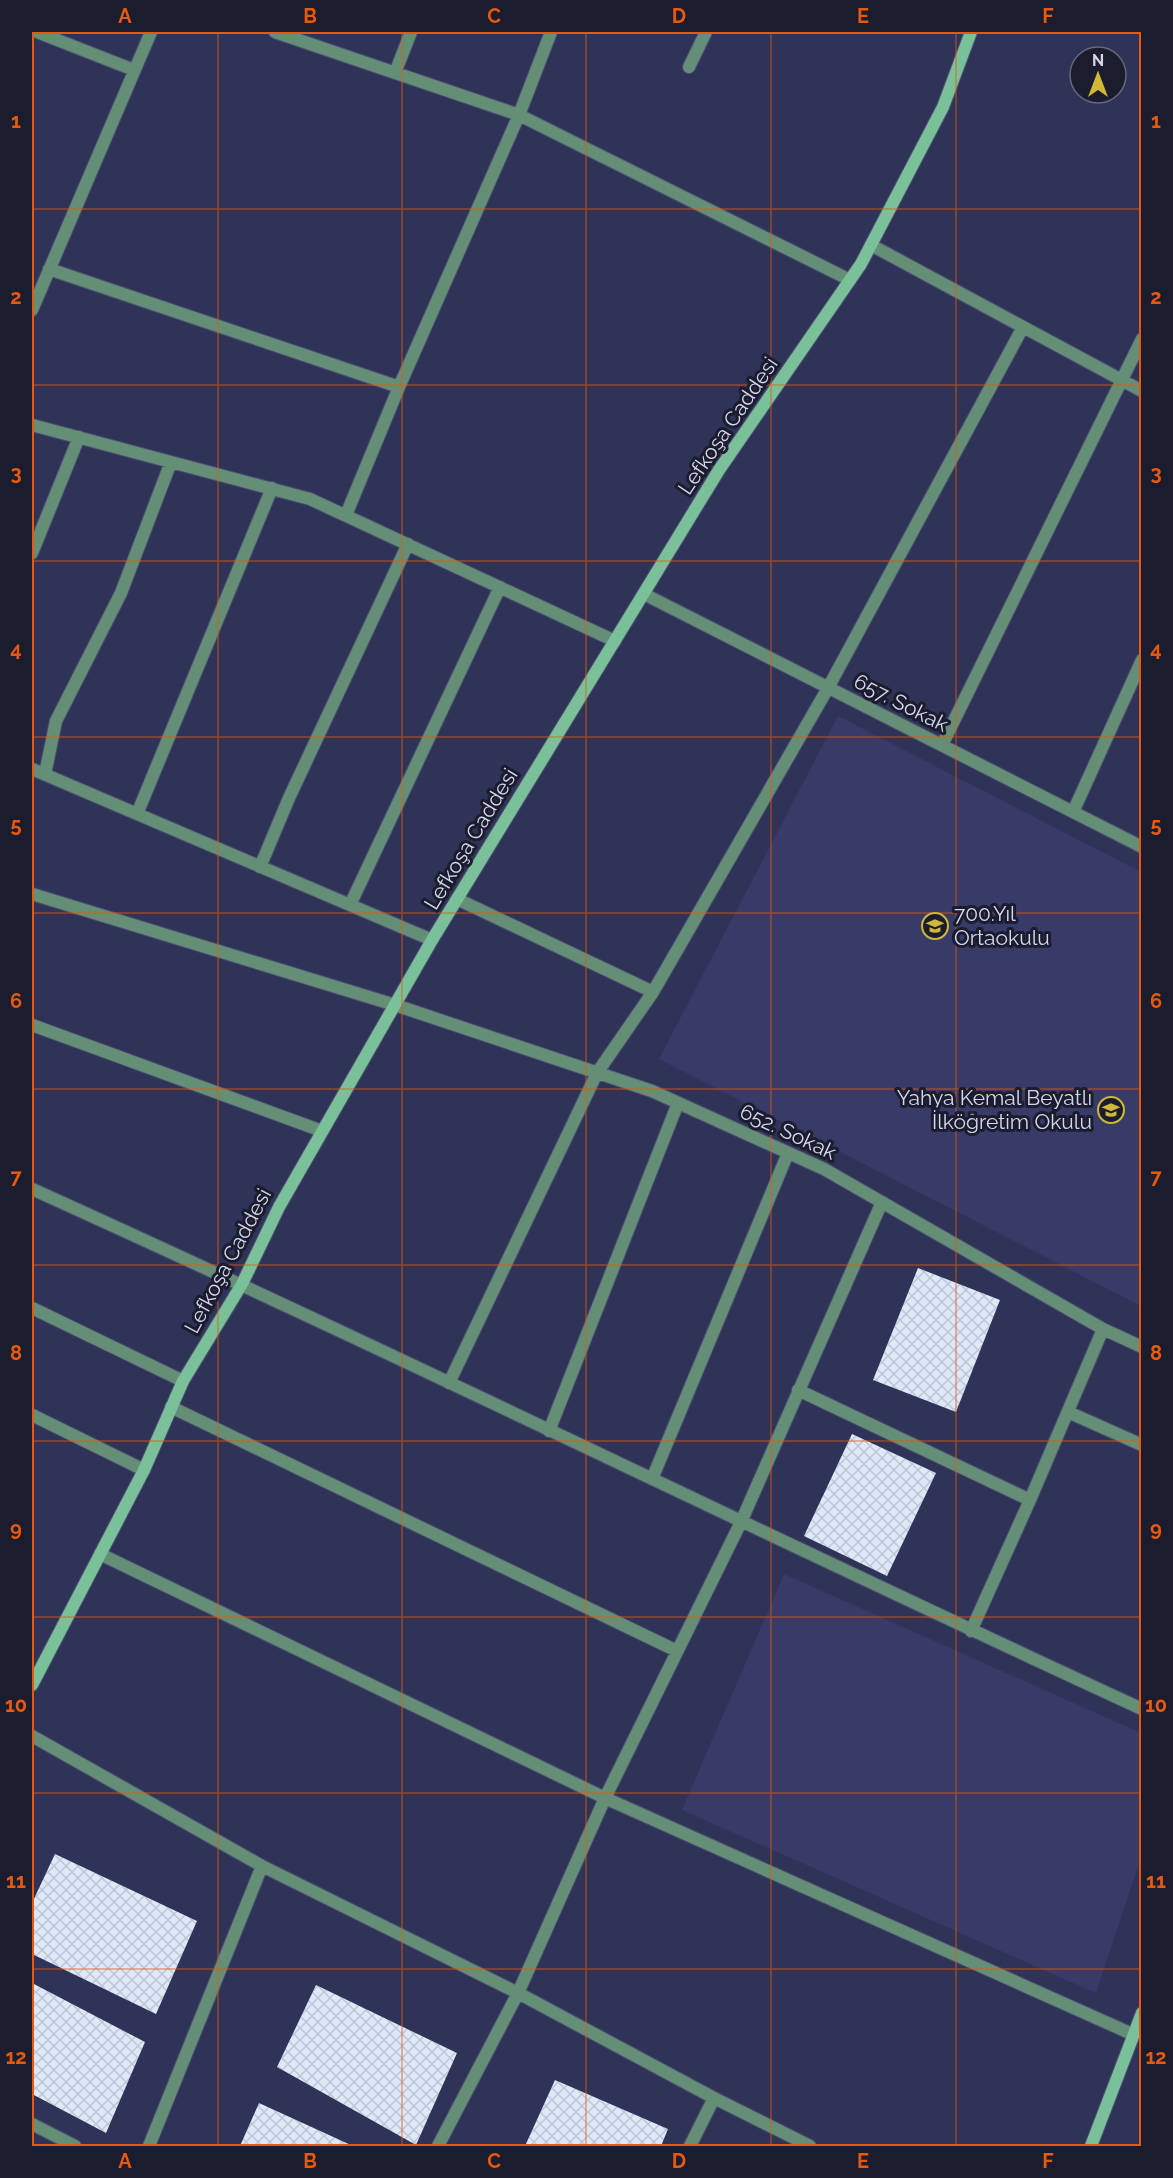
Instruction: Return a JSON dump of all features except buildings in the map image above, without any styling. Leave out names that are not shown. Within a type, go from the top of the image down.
[{"type":"street","points":[[37,32],[134,70]]},
{"type":"street","points":[[32,310],[151,32]]},
{"type":"street","points":[[275,32],[519,115],[850,280]]},
{"type":"street","points":[[395,73],[411,32]]},
{"type":"street","points":[[346,515],[399,387],[519,115],[551,32]]},
{"type":"street","points":[[689,67],[706,32]]},
{"type":"street","name":"Lefkoşa Caddesi","points":[[32,1684],[144,1470],[183,1381],[242,1284],[279,1206],[432,940],[719,470],[850,280],[871,245],[943,107],[971,32]]},
{"type":"street","points":[[871,245],[1142,391]]},
{"type":"street","points":[[49,269],[399,387]]},
{"type":"street","points":[[449,1383],[597,1073],[653,992],[828,688],[1023,327]]},
{"type":"street","points":[[942,745],[1142,339]]},
{"type":"street","points":[[32,425],[310,499],[615,641]]},
{"type":"street","points":[[32,553],[78,437]]},
{"type":"street","points":[[45,774],[56,721],[121,593],[171,462]]},
{"type":"street","points":[[137,814],[272,488]]},
{"type":"street","points":[[261,867],[289,798],[408,544]]},
{"type":"street","points":[[350,905],[500,587]]},
{"type":"street","name":"657. Sokak","points":[[644,594],[1142,847]]},
{"type":"street","points":[[1073,812],[1142,660]]},
{"type":"street","points":[[32,769],[432,940]]},
{"type":"street","name":"652. Sokak","points":[[32,894],[395,1005],[652,1091],[824,1169],[1103,1329],[1142,1347]]},
{"type":"street","points":[[457,899],[653,992]]},
{"type":"street","points":[[32,1025],[322,1131]]},
{"type":"street","points":[[549,1431],[678,1103]]},
{"type":"street","points":[[652,1479],[788,1153]]},
{"type":"street","points":[[32,1189],[242,1284],[971,1631],[1142,1709]]},
{"type":"street","points":[[438,2146],[518,1994],[606,1798],[741,1522],[882,1202]]},
{"type":"street","points":[[32,1308],[183,1381]]},
{"type":"street","points":[[971,1631],[1103,1329]]},
{"type":"street","points":[[798,1390],[1030,1500]]},
{"type":"street","points":[[171,1407],[677,1651]]},
{"type":"street","points":[[1068,1412],[1142,1445]]},
{"type":"street","points":[[32,1415],[144,1470]]},
{"type":"street","points":[[100,1554],[606,1798],[1132,2034]]},
{"type":"street","points":[[32,1736],[262,1866],[518,1994],[810,2146]]},
{"type":"street","points":[[148,2146],[262,1866]]},
{"type":"street","points":[[1091,2146],[1132,2034],[1142,2013]]},
{"type":"street","points":[[690,2146],[714,2098]]},
{"type":"street","points":[[32,2124],[75,2146]]},
{"type":"shaded area","name":"700.Yıl Ortaokulu","points":[[838,716],[1141,872],[1141,1306],[659,1059]]},
{"type":"shaded area","points":[[784,1574],[1141,1733],[1141,1857],[1096,1993],[682,1810]]},
{"type":"place","name":"700.Yıl Ortaokulu","points":[[935,926]]},
{"type":"place","name":"Yahya Kemal Beyatlı İlköğretim Okulu","points":[[1111,1110]]}]
